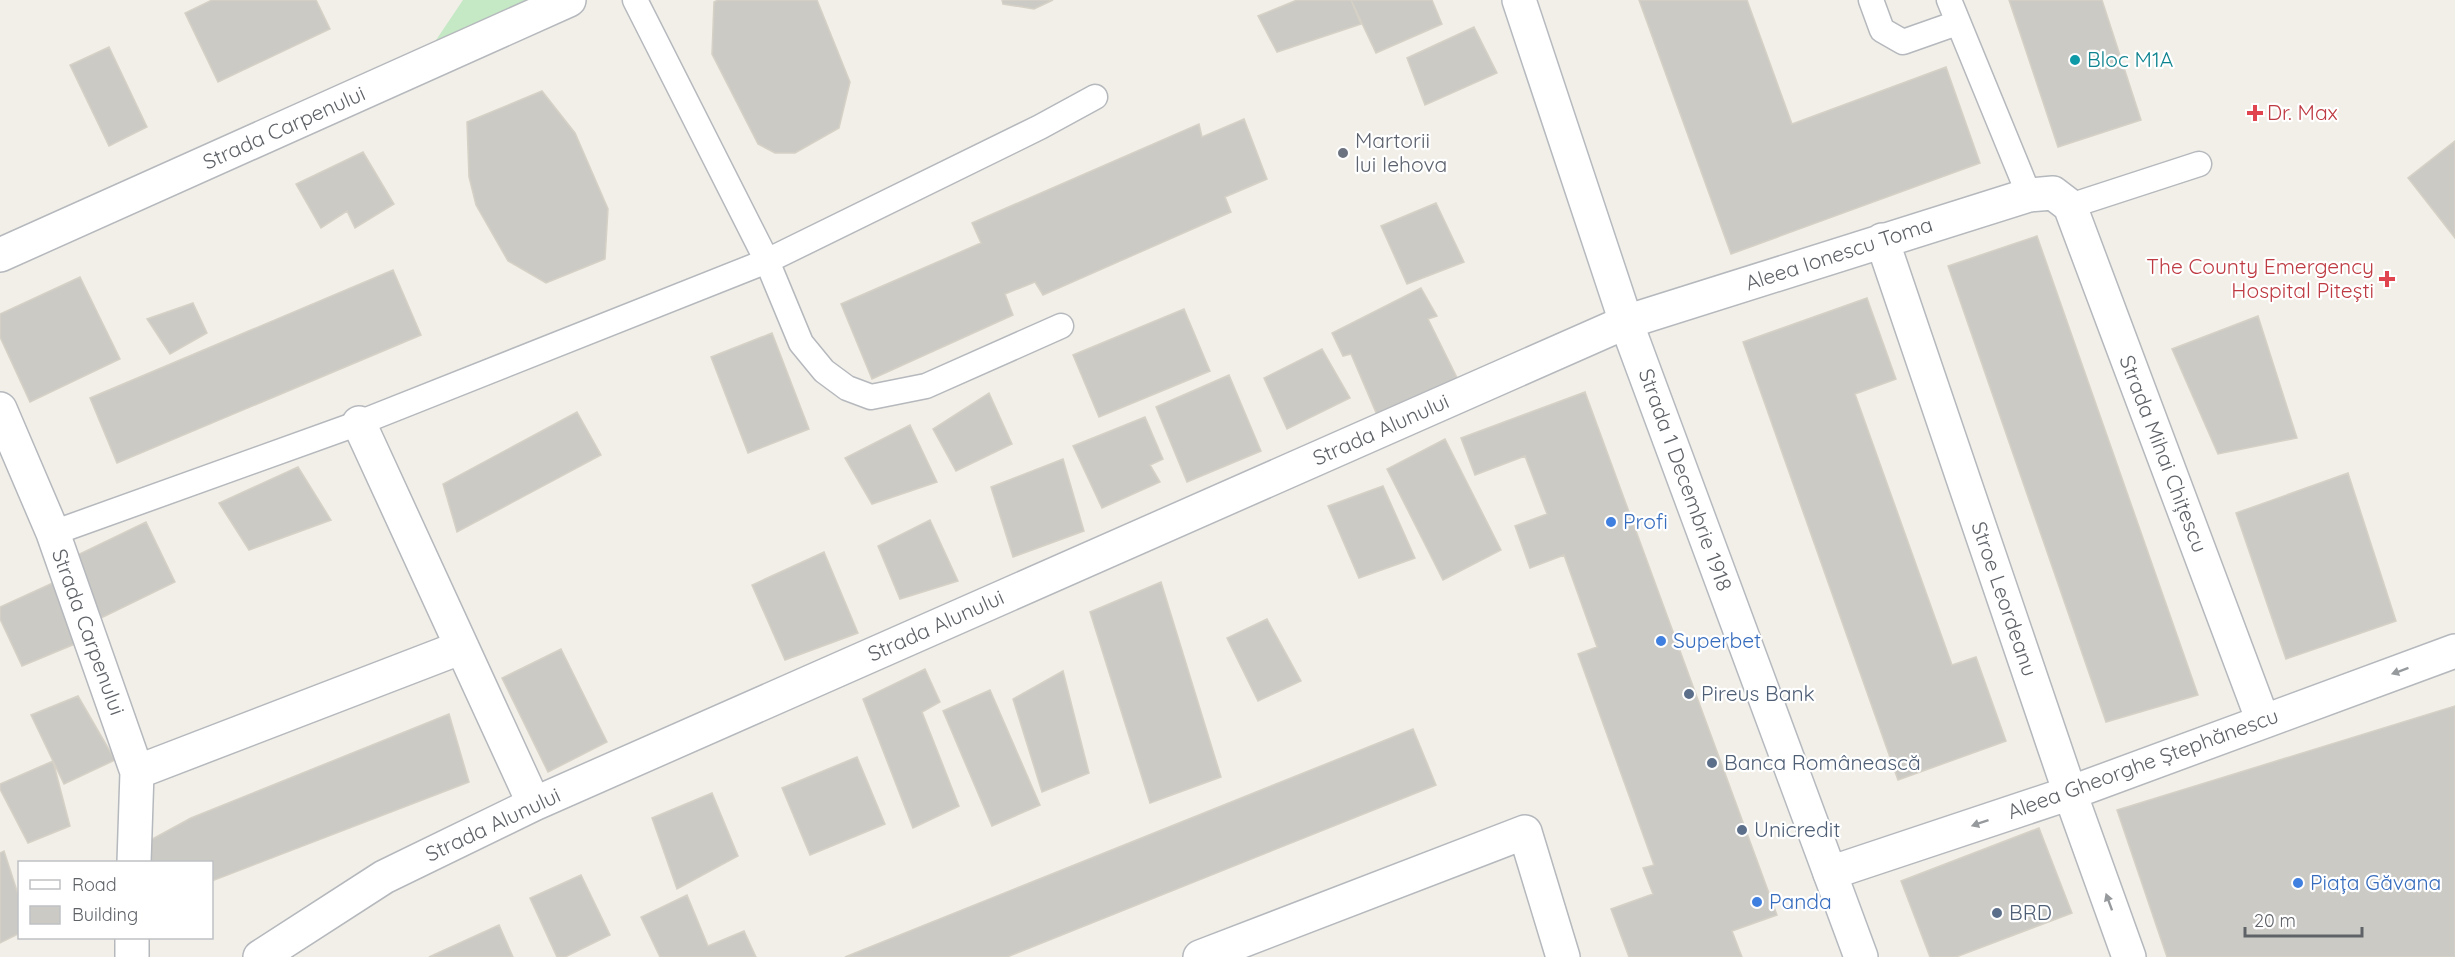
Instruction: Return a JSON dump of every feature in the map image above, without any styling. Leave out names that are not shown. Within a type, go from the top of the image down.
[{"type":"street","name":"Strada Carpenului","points":[[0,255],[568,0]]},
{"type":"street","name":"Strada 1 Decembrie 1918","points":[[1519,0],[1626,322],[1861,957]]},
{"type":"street","name":"Aleea Ionescu Toma","points":[[1626,322],[1882,240],[2051,198]]},
{"type":"street","name":"Strada Mihai Chițescu","points":[[2051,198],[2263,721]]},
{"type":"street","name":"Stroe Leordeanu","points":[[1882,240],[2070,793],[2129,957]]},
{"type":"street","name":"Strada Alunului","points":[[260,957],[384,877],[534,804],[1626,322]]},
{"type":"street","name":"Strada Carpenului","points":[[0,409],[53,533],[138,772],[134,861]]},
{"type":"street","points":[[359,423],[534,804]]},
{"type":"street","points":[[138,772],[462,647]]},
{"type":"street","name":"Aleea Gheorghe Ștephănescu","points":[[1830,873],[2070,793],[2455,651]]},
{"type":"street","points":[[1200,957],[1525,832],[1563,957]]},
{"type":"street","points":[[132,939],[132,957]]},
{"type":"lane","points":[[635,0],[767,261],[801,343],[824,371],[847,388],[871,398],[926,386],[1061,326]]},
{"type":"lane","points":[[1871,0],[1882,30],[1903,42],[1958,23]]},
{"type":"lane","points":[[1949,0],[1958,23],[2051,198],[2199,164]]},
{"type":"lane","points":[[53,533],[359,423],[767,261],[1095,97]]},
{"type":"green space","points":[[463,0],[539,0],[428,52]]},
{"type":"building","points":[[212,0],[316,0],[330,29],[218,82],[185,13]]},
{"type":"building","points":[[718,0],[817,0],[850,82],[839,128],[795,153],[775,153],[758,144],[712,54],[714,2]]},
{"type":"building","points":[[1002,0],[1053,0],[1034,9],[1003,4]]},
{"type":"building","points":[[1297,0],[1351,0],[1361,24],[1277,52],[1258,16]]},
{"type":"building","points":[[1351,0],[1432,0],[1442,24],[1376,53]]},
{"type":"building","points":[[1639,0],[1747,0],[1792,124],[1946,67],[1980,163],[1731,254]]},
{"type":"building","name":"Bloc M1A","points":[[2009,0],[2102,0],[2141,120],[2058,147]]},
{"type":"building","points":[[1474,27],[1497,73],[1425,105],[1407,58]]},
{"type":"building","points":[[109,47],[147,127],[109,146],[70,65]]},
{"type":"building","points":[[542,91],[575,133],[608,209],[605,259],[546,283],[508,261],[476,205],[469,177],[467,122]]},
{"type":"building","points":[[1244,119],[1267,179],[1225,197],[1231,212],[1043,295],[1035,282],[1005,294],[1013,315],[872,379],[841,304],[981,243],[972,223],[1199,124],[1202,137]]},
{"type":"building","points":[[2455,141],[2455,238],[2408,178]]},
{"type":"building","points":[[363,152],[394,204],[355,228],[347,211],[321,228],[296,184]]},
{"type":"building","points":[[1436,203],[1464,262],[1407,284],[1381,226]]},
{"type":"building","points":[[2037,236],[2198,695],[2106,722],[1948,266]]},
{"type":"building","points":[[393,270],[421,335],[117,463],[90,398]]},
{"type":"building","points":[[80,277],[120,359],[30,402],[0,337],[0,314]]},
{"type":"building","points":[[1421,288],[1437,316],[1428,319],[1468,400],[1386,436],[1351,354],[1343,356],[1332,333]]},
{"type":"building","points":[[1867,298],[1896,379],[1855,394],[1952,665],[1976,657],[2006,741],[1898,780],[1743,342]]},
{"type":"building","points":[[193,303],[207,333],[170,354],[147,319]]},
{"type":"building","points":[[1184,309],[1210,371],[1099,417],[1073,355]]},
{"type":"building","points":[[2258,316],[2297,438],[2218,454],[2172,349]]},
{"type":"building","points":[[772,333],[809,429],[748,453],[711,357]]},
{"type":"building","points":[[1322,349],[1350,398],[1287,429],[1264,378]]},
{"type":"building","points":[[1229,375],[1261,451],[1187,482],[1156,407]]},
{"type":"building","points":[[1585,392],[1777,915],[1732,931],[1742,957],[1629,957],[1611,909],[1653,894],[1643,868],[1654,865],[1578,654],[1597,647],[1564,555],[1530,568],[1515,526],[1547,514],[1525,456],[1475,475],[1461,438]]},
{"type":"building","points":[[989,393],[1012,444],[956,471],[933,429]]},
{"type":"building","points":[[577,412],[601,455],[457,532],[443,484]]},
{"type":"building","points":[[1145,417],[1163,459],[1150,465],[1160,482],[1102,508],[1073,446]]},
{"type":"building","points":[[910,425],[937,482],[872,504],[845,458]]},
{"type":"building","points":[[1445,439],[1501,550],[1443,580],[1387,469]]},
{"type":"building","points":[[1063,459],[1084,531],[1013,557],[991,487]]},
{"type":"building","points":[[298,467],[331,520],[249,550],[219,503]]},
{"type":"building","points":[[2348,473],[2396,621],[2286,659],[2236,513]]},
{"type":"building","points":[[1383,486],[1415,558],[1359,578],[1328,506]]},
{"type":"building","points":[[930,520],[958,581],[900,599],[878,546]]},
{"type":"building","points":[[146,522],[175,582],[97,620],[67,560]]},
{"type":"building","points":[[824,552],[858,633],[785,660],[752,585]]},
{"type":"building","points":[[57,581],[82,641],[22,666],[0,619],[0,607]]},
{"type":"building","points":[[1161,582],[1221,777],[1150,803],[1090,612]]},
{"type":"building","points":[[1267,619],[1301,681],[1258,701],[1227,638]]},
{"type":"building","points":[[561,649],[607,742],[548,772],[502,678]]},
{"type":"building","points":[[925,669],[940,702],[922,712],[959,806],[913,828],[863,699]]},
{"type":"building","points":[[1063,671],[1089,773],[1042,792],[1013,699]]},
{"type":"building","points":[[990,690],[1040,805],[992,826],[943,711]]},
{"type":"building","points":[[78,696],[115,760],[64,784],[31,715]]},
{"type":"building","name":"Piața Găvana","points":[[2455,706],[2455,957],[2167,957],[2117,810]]},
{"type":"building","points":[[449,714],[469,782],[213,881],[213,861],[151,861],[143,844],[191,818]]},
{"type":"building","points":[[1413,729],[1436,785],[1007,957],[845,957]]},
{"type":"building","points":[[857,757],[885,824],[810,855],[782,788]]},
{"type":"building","points":[[53,761],[70,826],[28,843],[0,789],[0,784]]},
{"type":"building","points":[[712,793],[738,856],[677,889],[652,818]]},
{"type":"building","points":[[2039,828],[2072,913],[1956,957],[1930,957],[1901,881]]},
{"type":"building","points":[[4,851],[18,894],[18,934],[0,943],[0,853]]},
{"type":"building","points":[[581,875],[610,935],[565,957],[557,957],[530,898]]},
{"type":"building","points":[[687,895],[708,946],[744,931],[756,957],[660,957],[641,917]]},
{"type":"building","points":[[499,925],[513,957],[429,957]]},
{"type":"place","name":"Bloc M1A","points":[[2075,60]]},
{"type":"place","name":"Dr. Max","points":[[2255,113]]},
{"type":"place","name":"Martorii lui Iehova","points":[[1343,153]]},
{"type":"place","name":"The County Emergency Hospital Pitești","points":[[2387,279]]},
{"type":"place","name":"Profi","points":[[1611,522]]},
{"type":"place","name":"Superbet","points":[[1661,641]]},
{"type":"place","name":"Pireus Bank","points":[[1689,694]]},
{"type":"place","name":"Banca Românească","points":[[1712,763]]},
{"type":"place","name":"Unicredit","points":[[1742,830]]},
{"type":"place","name":"Piața Găvana","points":[[2298,883]]},
{"type":"place","name":"Panda","points":[[1757,902]]},
{"type":"place","name":"BRD","points":[[1997,913]]}]
